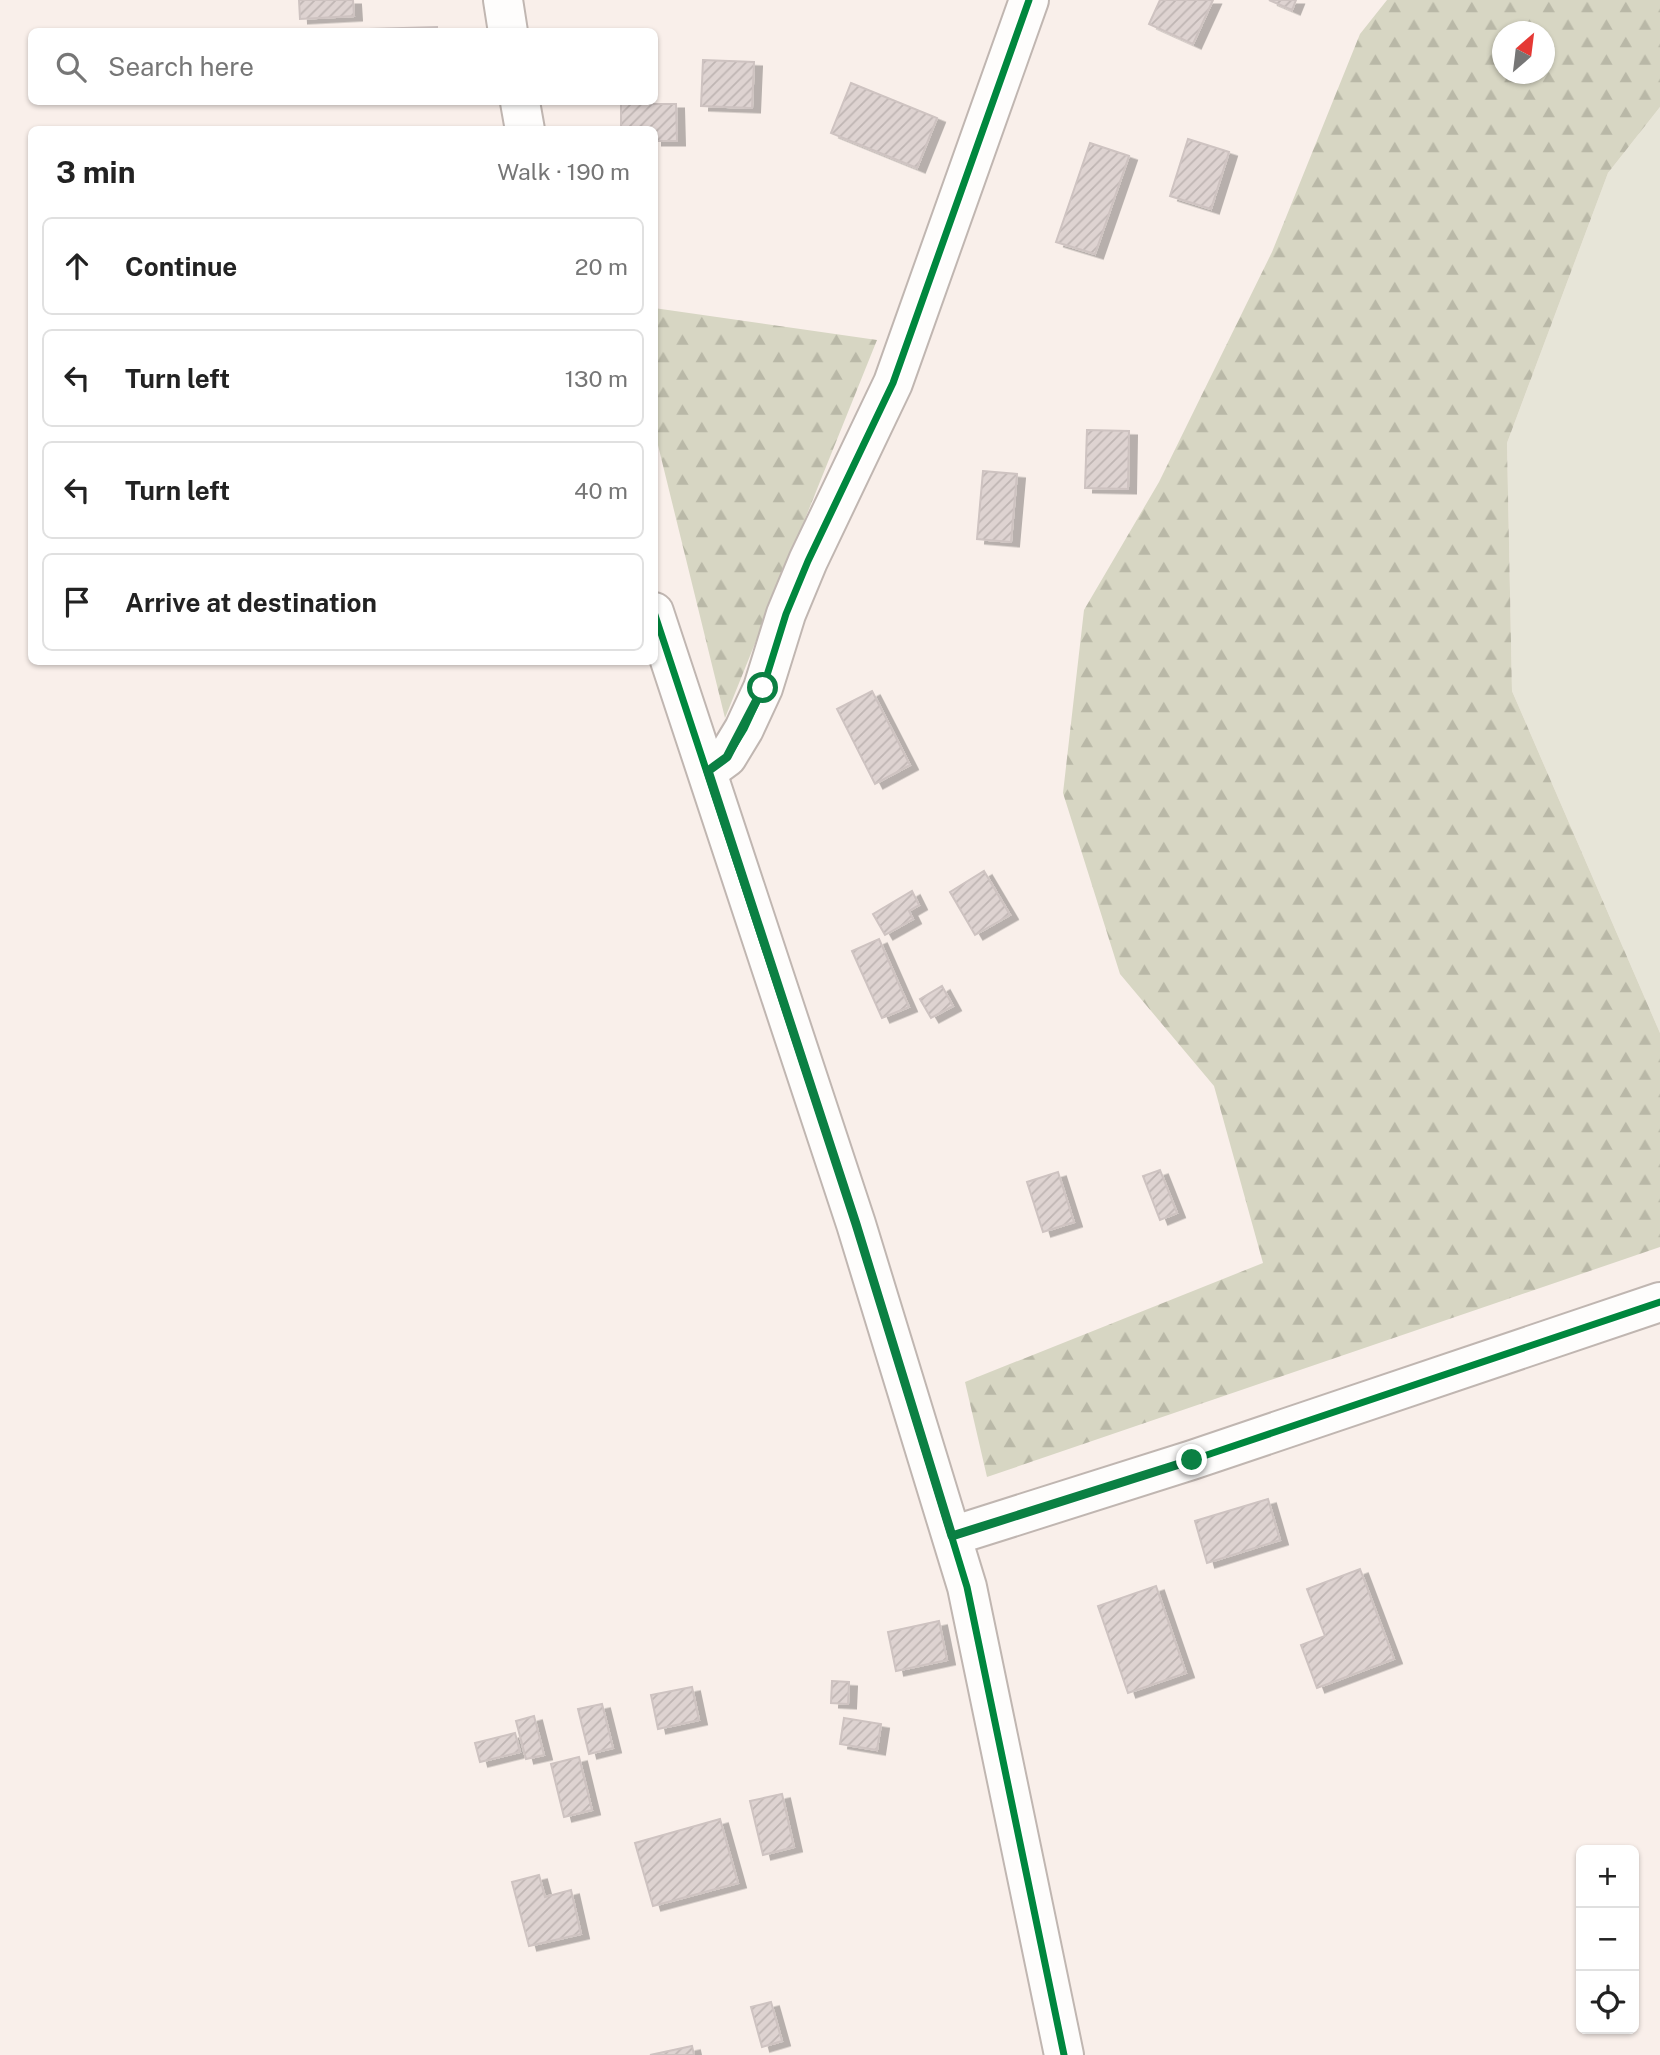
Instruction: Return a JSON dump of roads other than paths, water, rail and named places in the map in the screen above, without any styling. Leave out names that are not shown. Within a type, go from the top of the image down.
[{"type":"street","points":[[503,0],[507,28]]},
{"type":"street","points":[[708,771],[727,757],[744,729],[763,688],[786,614],[808,561],[893,383],[1029,0]]},
{"type":"street","points":[[521,105],[524,126]]},
{"type":"street","points":[[658,624],[856,1224],[967,1587],[1064,2055]]},
{"type":"street","points":[[952,1536],[1192,1460],[1660,1302]]}]
